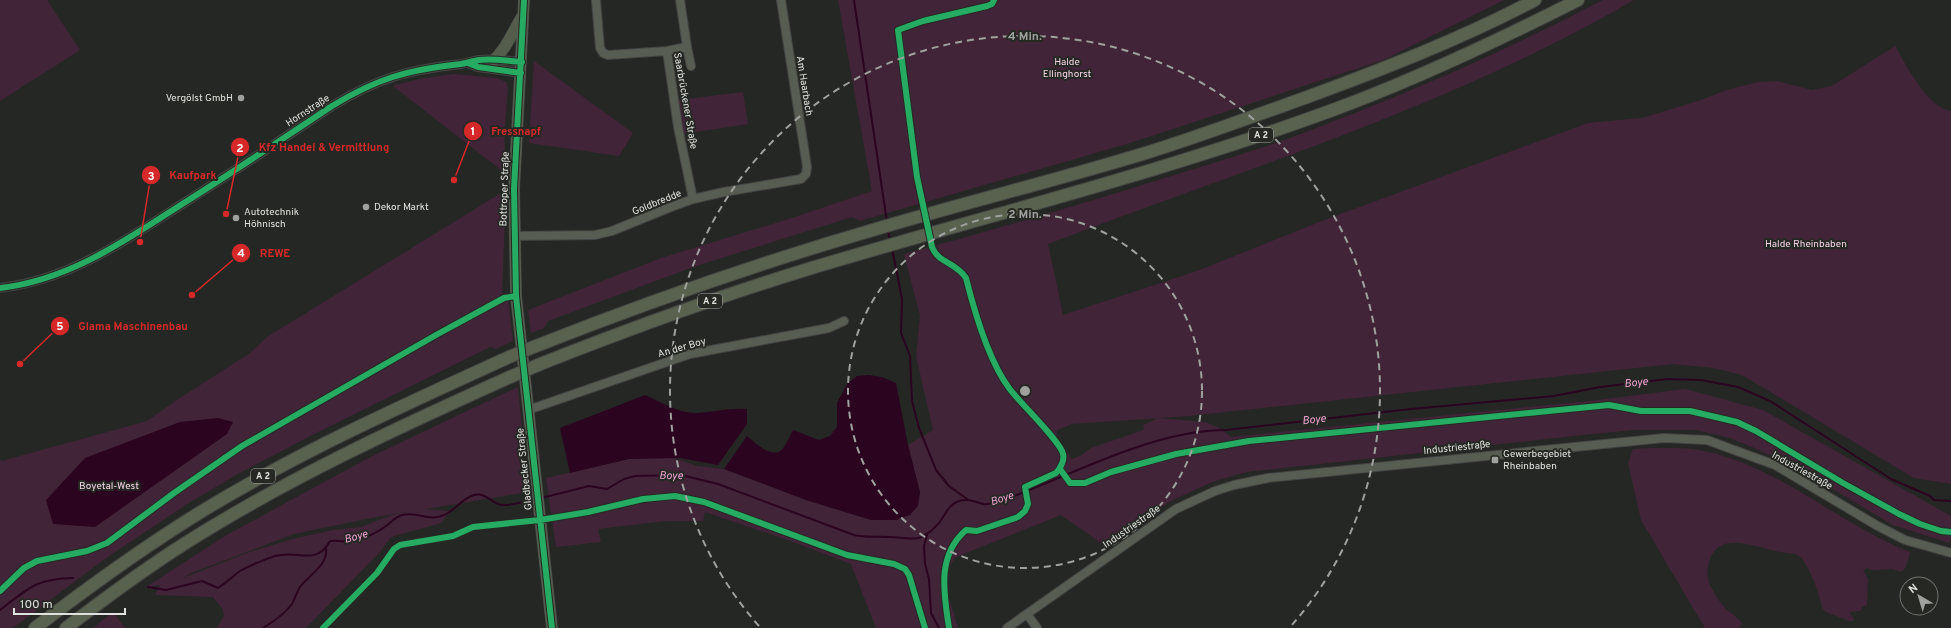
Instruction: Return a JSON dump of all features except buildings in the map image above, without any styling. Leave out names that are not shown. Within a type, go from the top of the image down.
[{"type":"highway","name":"A 2","points":[[35,628],[136,554],[268,473],[396,408],[509,357],[698,285],[880,228],[1146,153],[1214,131],[1381,70],[1451,40],[1535,0]]},
{"type":"highway","name":"A 2","points":[[66,628],[172,552],[248,506],[362,446],[510,376],[635,327],[724,296],[885,246],[1151,171],[1224,148],[1326,112],[1444,64],[1578,0]]},
{"type":"main road","name":"Bottroper Straße","points":[[518,308],[514,236],[514,189],[524,0]]},
{"type":"main road","points":[[494,60],[507,47],[523,14]]},
{"type":"main road","name":"Gladbecker Straße","points":[[518,308],[552,628]]},
{"type":"street","name":"Saarbrückener Straße","points":[[596,0],[598,40],[603,53],[608,55],[667,51],[678,127],[694,199]]},
{"type":"street","points":[[680,0],[691,66]]},
{"type":"street","name":"Am Haarbach","points":[[781,0],[807,167],[806,174]]},
{"type":"street","points":[[667,51],[687,47]]},
{"type":"street","name":"Hornstraße","points":[[0,288],[26,284],[52,276],[104,253],[367,86],[399,74],[468,63],[477,60],[494,60],[521,68]]},
{"type":"street","name":"Hornstraße","points":[[468,63],[478,67],[521,68]]},
{"type":"street","name":"Goldbredde","points":[[514,236],[595,235],[612,231],[694,199],[724,192],[799,181],[806,174]]},
{"type":"street","name":"An der Boy","points":[[528,410],[690,354],[829,328],[844,321]]},
{"type":"street","name":"Industriestraße","points":[[1007,628],[1144,530],[1202,496],[1234,485],[1262,479],[1664,438],[1707,440],[1775,465],[1876,525],[1905,540],[1951,553]]},
{"type":"street","points":[[1027,614],[1037,628]]},
{"type":"green space","points":[[0,0],[47,0],[80,50],[0,101]]},
{"type":"green space","name":"Halde Ellinghorst","points":[[838,0],[1504,0],[1383,60],[1130,143],[860,221],[852,217],[693,267],[548,321],[544,328],[531,333],[528,310],[661,258],[792,218],[872,191]]},
{"type":"green space","name":"Halde Rheinbaben","points":[[1603,0],[1634,0],[1564,38],[1493,73],[1420,104],[1346,134],[1048,244],[1063,315],[1197,271],[1327,219],[1588,123],[1642,118],[1698,101],[1730,89],[1758,82],[1777,81],[1812,90],[1832,86],[1895,46],[1911,74],[1926,94],[1942,108],[1951,111],[1951,484],[1914,478],[1742,375],[1714,368],[1673,364],[1158,418],[1205,422],[1218,427],[1231,437],[1598,400],[1685,389],[1763,410],[1951,516],[1951,538],[1949,543],[1893,525],[1796,467],[1730,438],[1696,430],[1634,430],[1247,472],[1212,482],[1171,501],[1152,513],[1143,523],[1108,548],[1061,515],[956,557],[948,568],[949,598],[958,628],[876,628],[851,564],[788,540],[705,512],[703,521],[666,521],[598,529],[601,542],[556,547],[546,478],[629,459],[671,457],[697,466],[724,469],[806,500],[871,520],[920,492],[908,445],[933,430],[916,356],[920,316],[904,254],[1077,205],[1285,140],[1355,113],[1463,68]],"holes":[[[1158,418],[1143,425],[1144,430],[1091,448],[1080,456],[1072,459],[1057,438],[1057,430],[1072,424]]]},
{"type":"green space","points":[[534,61],[633,133],[619,156],[529,143]]},
{"type":"green space","points":[[454,74],[497,78],[506,82],[508,89],[504,135],[506,174],[393,86],[419,79]]},
{"type":"green space","points":[[743,92],[748,124],[683,134],[678,100]]},
{"type":"green space","name":"Boyetal-West","points":[[506,190],[502,294],[507,293],[513,341],[496,349],[490,347],[308,437],[236,475],[187,504],[106,558],[13,628],[0,628],[0,459],[2,461],[147,421],[250,353],[267,337]]},
{"type":"green space","points":[[518,387],[528,492],[425,509],[450,511],[441,523],[391,537],[379,553],[306,628],[217,628],[224,616],[223,609],[213,597],[155,595],[160,585],[146,587],[225,536],[372,456]],"holes":[[[413,511],[392,515],[361,527],[333,530],[293,539],[247,553],[183,578],[191,573],[294,534],[376,517]]]},
{"type":"green space","points":[[1677,448],[1704,451],[1732,459],[1759,470],[1784,483],[1858,527],[1910,552],[1906,567],[1902,572],[1892,569],[1874,570],[1867,568],[1863,570],[1868,579],[1867,605],[1862,607],[1860,611],[1849,612],[1854,619],[1853,621],[1849,621],[1826,612],[1822,608],[1814,580],[1803,560],[1799,556],[1748,544],[1730,543],[1722,545],[1715,550],[1710,559],[1708,581],[1726,609],[1742,623],[1740,628],[1705,628],[1641,520],[1628,463],[1633,449]]},
{"type":"green space","points":[[113,612],[125,628],[93,628]]},
{"type":"shaded area","points":[[868,375],[882,377],[896,383],[908,445],[920,492],[918,506],[910,515],[896,520],[871,520],[806,500],[724,469],[747,436],[765,450],[776,453],[784,447],[793,430],[819,440],[830,436],[837,427],[837,403],[847,384],[857,376]]},
{"type":"shaded area","points":[[645,395],[671,407],[691,413],[747,409],[747,424],[718,465],[680,458],[629,459],[570,473],[560,428]]},
{"type":"shaded area","points":[[218,418],[233,422],[227,434],[95,527],[53,524],[46,500],[85,458],[180,422]]},
{"type":"waterway","points":[[854,0],[887,222]]},
{"type":"waterway","points":[[888,231],[890,240]]},
{"type":"waterway","points":[[892,248],[902,299],[901,333],[910,356],[912,401],[919,428],[936,470],[949,486],[967,499]]},
{"type":"waterway","name":"Boye","points":[[541,498],[589,486],[607,489],[624,479],[635,476],[681,475],[718,484],[854,535],[912,539],[922,537],[927,534],[939,523],[950,507],[959,501],[969,500],[985,504],[998,502],[1110,457],[1140,446],[1169,438],[1198,432],[1411,409],[1554,396],[1600,387],[1668,379],[1701,380],[1738,387],[1770,401],[1891,479],[1930,496],[1934,500],[1951,501]]},
{"type":"waterway","name":"Boye","points":[[148,587],[166,590],[202,581],[218,588],[240,571],[275,556],[283,554],[306,556],[319,553],[325,549],[330,541],[356,540],[365,537],[373,534],[402,515],[412,514],[428,517],[439,517],[452,511],[466,499],[474,495],[482,495],[495,503],[502,505],[535,499]]},
{"type":"waterway","points":[[927,535],[924,546],[925,564],[929,579],[931,613],[939,628]]},
{"type":"waterway","points":[[263,628],[279,617],[292,604],[300,587],[321,565],[326,555],[326,549]]},
{"type":"waterway","name":"Boye","points":[[0,610],[33,586],[50,580],[73,578]]},
{"type":"cycle path","points":[[524,0],[514,189],[516,296],[552,628]]},
{"type":"cycle path","points":[[949,628],[945,602],[944,576],[946,563],[956,540],[966,530],[977,531],[1018,517],[1025,511],[1028,504],[1025,487],[1056,473],[1063,462],[1061,448],[1009,388],[995,364],[983,335],[966,278],[957,269],[938,256],[932,247],[917,177],[898,30],[923,21],[987,6],[992,4],[994,0]]},
{"type":"cycle path","points":[[0,288],[51,276],[75,267],[121,243],[242,166],[332,106],[364,88],[394,77],[425,69],[484,59],[522,62]]},
{"type":"cycle path","points":[[468,63],[478,67],[521,73]]},
{"type":"cycle path","points":[[0,591],[24,568],[37,561],[87,551],[107,543],[174,493],[242,446],[436,335],[504,298],[516,296]]},
{"type":"cycle path","points":[[1060,469],[1070,483],[1085,483],[1111,472],[1176,454],[1249,441],[1609,405],[1641,411],[1690,411],[1737,422],[1756,431],[1843,483],[1899,514],[1920,524],[1941,531],[1951,532]]},
{"type":"cycle path","points":[[323,628],[377,573],[394,549],[400,545],[453,536],[473,527],[540,520],[588,512],[643,499],[675,496],[704,502],[847,555],[894,564],[905,569],[909,575],[925,628]]},
{"type":"place","name":"Vergölst GmbH","points":[[241,98]]},
{"type":"place","name":"Fressnapf","points":[[454,180]]},
{"type":"place","name":"Dekor Markt","points":[[366,207]]},
{"type":"place","name":"Kfz Handel & Vermittlung","points":[[226,214]]},
{"type":"place","name":"Autotechnik Höhnisch","points":[[236,218]]},
{"type":"place","name":"Kaufpark","points":[[140,242]]},
{"type":"place","name":"REWE","points":[[192,295]]},
{"type":"place","name":"Glama Maschinenbau","points":[[20,364]]},
{"type":"place","name":"Gewerbegebiet Rheinbaben","points":[[1495,460]]}]
